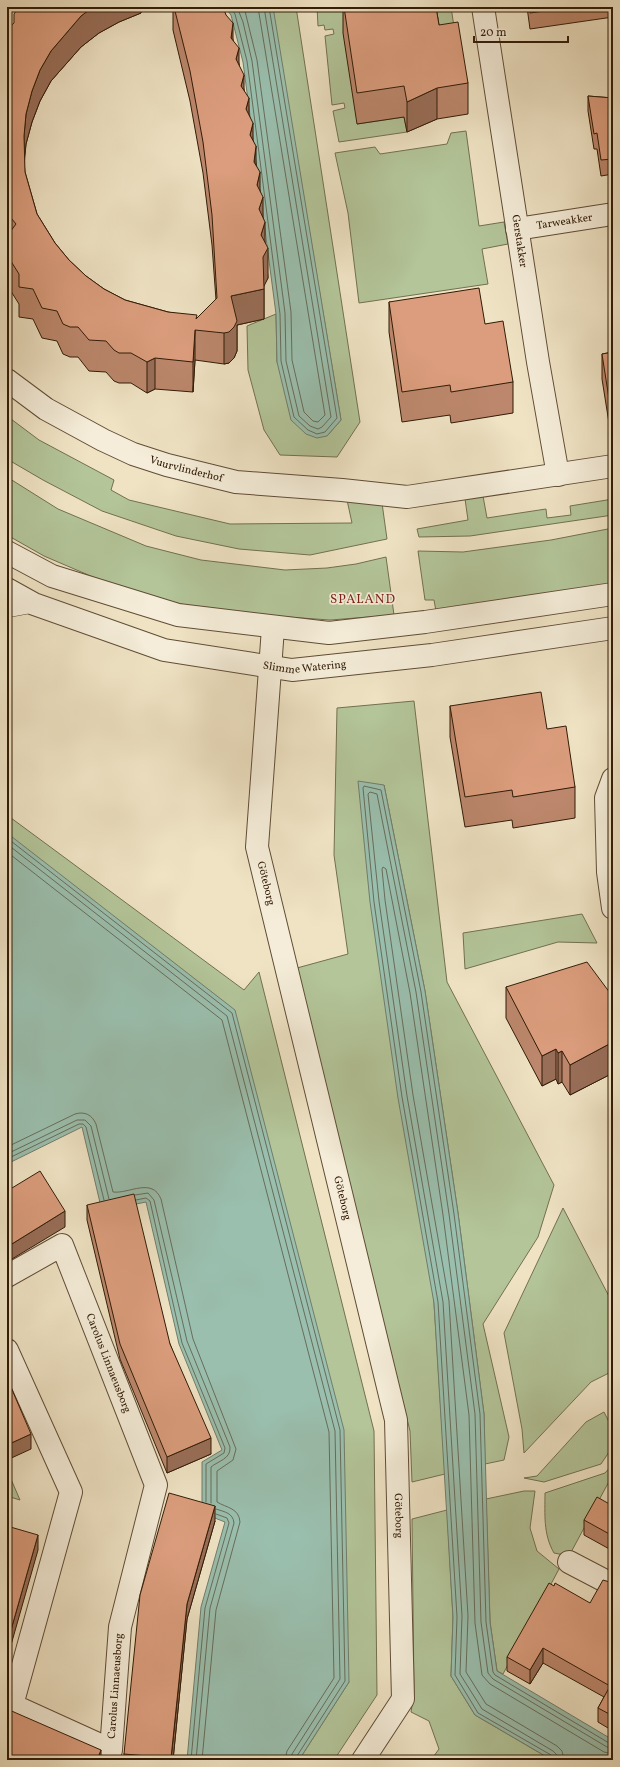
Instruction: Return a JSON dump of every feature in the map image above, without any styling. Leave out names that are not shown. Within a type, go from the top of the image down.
[{"type":"street","name":"Gerstakker","points":[[483,7],[517,229],[558,475]]},
{"type":"street","name":"Tarweakker","points":[[517,229],[613,214]]},
{"type":"street","name":"Vuurvlinderhof","points":[[7,380],[46,409],[133,454],[167,465],[236,482],[342,490],[407,497],[558,475]]},
{"type":"street","points":[[558,475],[613,466]]},
{"type":"street","points":[[7,552],[52,576],[178,615],[329,634],[425,622],[613,594]]},
{"type":"street","name":"Slimme Watering","points":[[7,589],[34,604],[164,650],[292,670],[412,657],[613,628]]},
{"type":"street","name":"Göteborg","points":[[273,628],[257,847],[396,1420],[403,1699],[363,1760]]},
{"type":"street","points":[[613,780],[606,798],[608,872],[613,908]]},
{"type":"street","name":"Carolus Linnaeusborg","points":[[7,1276],[62,1245],[156,1486],[120,1627],[111,1750],[12,1705],[71,1492],[7,1350]]},
{"type":"street","points":[[569,1562],[613,1585]]},
{"type":"lane","points":[[7,609],[34,604]]},
{"type":"shaded area","points":[[272,7],[296,7],[360,422],[337,457],[280,455],[264,430],[248,370],[247,326],[276,314],[277,362],[327,436],[341,420]]},
{"type":"shaded area","points":[[317,7],[331,7],[332,11],[361,7],[451,7],[458,53],[357,124],[404,117],[407,132],[339,142],[333,111],[345,108],[344,103],[332,105],[325,36],[334,34],[333,29],[325,30],[324,25],[318,26]]},
{"type":"shaded area","points":[[466,131],[479,226],[504,222],[508,244],[482,249],[488,284],[359,303],[348,213],[335,153],[375,147],[380,154],[447,144],[451,133]]},
{"type":"shaded area","points":[[7,416],[39,440],[114,480],[111,490],[129,500],[230,524],[352,523],[347,500],[382,503],[387,539],[310,555],[239,549],[176,536],[102,511],[7,459]]},
{"type":"shaded area","points":[[7,477],[58,509],[146,546],[201,560],[285,570],[327,568],[356,564],[386,557],[394,615],[330,620],[217,612],[150,597],[93,577],[44,556],[7,535]]},
{"type":"shaded area","points":[[483,496],[487,518],[546,509],[547,518],[571,515],[570,506],[613,499],[613,515],[470,536],[419,537],[417,529],[468,520],[465,499]]},
{"type":"shaded area","points":[[613,528],[613,584],[436,611],[434,600],[425,600],[418,551],[463,552],[551,540]]},
{"type":"shaded area","points":[[414,701],[447,982],[554,1185],[538,1237],[483,1324],[509,1437],[504,1460],[485,1464],[484,1414],[458,1213],[425,991],[384,785],[434,1303],[445,1474],[412,1482],[410,1431],[297,968],[348,954],[334,855],[337,708]]},
{"type":"shaded area","points":[[7,815],[244,990],[259,972],[374,1431],[377,1695],[334,1760],[299,1760],[349,1682],[7,833]]},
{"type":"shaded area","points":[[582,914],[597,943],[558,942],[465,969],[463,933]]},
{"type":"shaded area","points":[[563,1208],[613,1304],[613,1371],[591,1382],[524,1453],[522,1429],[504,1333]]},
{"type":"shaded area","points":[[604,1412],[613,1430],[613,1446],[601,1464],[544,1482],[524,1478],[537,1476],[586,1422]]},
{"type":"shaded area","points":[[613,1464],[613,1474],[569,1556],[554,1553],[550,1546],[546,1531],[545,1493],[605,1473]]},
{"type":"shaded area","points":[[7,1470],[20,1500],[7,1496]]},
{"type":"shaded area","points":[[524,1491],[535,1491],[530,1528],[537,1551],[559,1569],[503,1674],[497,1671],[490,1622],[486,1499]]},
{"type":"shaded area","points":[[447,1510],[453,1617],[451,1676],[475,1715],[552,1760],[431,1760],[439,1749],[429,1721],[411,1712],[414,1693],[412,1519]]},
{"type":"water","points":[[225,7],[273,7],[341,420],[327,436],[317,438],[306,434],[291,420],[277,362],[276,314],[243,62],[231,15]]},
{"type":"water","points":[[358,781],[384,785],[425,991],[458,1213],[484,1414],[490,1622],[497,1671],[613,1740],[613,1760],[552,1760],[475,1715],[451,1676],[453,1617],[434,1303],[398,1098],[370,902]]},
{"type":"water","points":[[7,833],[235,1010],[344,1430],[349,1682],[299,1760],[187,1760],[201,1607],[225,1522],[202,1513],[202,1462],[222,1450],[179,1344],[146,1202],[102,1211],[82,1127],[7,1164]]},
{"type":"building","points":[[21,7],[93,7],[81,16],[51,51],[40,70],[32,91],[26,114],[24,136],[25,172],[37,214],[55,243],[69,260],[86,276],[104,289],[125,300],[168,312],[197,315],[196,319],[217,298],[212,215],[203,142],[190,71],[174,7],[223,7],[226,15],[233,23],[231,38],[239,48],[236,59],[244,75],[241,86],[249,98],[246,109],[253,123],[250,135],[256,146],[254,162],[260,172],[257,185],[263,197],[259,209],[265,222],[261,235],[268,248],[263,257],[264,289],[231,296],[237,321],[229,332],[224,333],[195,330],[193,362],[155,358],[147,362],[131,353],[119,353],[106,341],[89,340],[78,327],[70,327],[63,324],[57,311],[42,308],[33,289],[19,287],[19,274],[7,255],[7,236],[16,224],[7,213],[7,29],[14,23],[14,14]]},
{"type":"building","points":[[344,7],[436,7],[439,25],[458,22],[468,83],[437,88],[407,102],[404,86],[357,93]]},
{"type":"building","points":[[529,7],[573,7],[530,13]]},
{"type":"building","points":[[588,96],[613,98],[613,159],[601,160],[597,133],[594,134]]},
{"type":"building","points":[[479,288],[485,324],[503,321],[513,382],[451,392],[450,385],[402,392],[389,302]]},
{"type":"building","points":[[613,352],[613,417],[612,418],[602,354]]},
{"type":"building","points":[[541,692],[547,729],[566,726],[575,787],[513,797],[512,790],[465,797],[450,706]]},
{"type":"building","points":[[587,962],[613,997],[613,1042],[570,1065],[562,1051],[558,1053],[556,1049],[542,1056],[506,987]]},
{"type":"building","points":[[40,1171],[65,1211],[7,1247],[7,1191]]},
{"type":"building","points":[[134,1194],[170,1344],[211,1438],[167,1457],[120,1344],[87,1205]]},
{"type":"building","points":[[7,1378],[31,1434],[7,1445]]},
{"type":"building","points":[[169,1493],[215,1506],[187,1604],[171,1758],[124,1754],[140,1595]]},
{"type":"building","points":[[597,1497],[613,1506],[613,1536],[584,1520]]},
{"type":"building","points":[[7,1526],[38,1535],[7,1644]]},
{"type":"building","points":[[603,1580],[613,1583],[613,1716],[598,1708],[610,1686],[543,1648],[530,1670],[507,1657],[549,1583],[554,1586],[555,1583],[590,1603]]},
{"type":"building","points":[[7,1709],[101,1750],[97,1760],[7,1760]]},
{"type":"district","name":"SPALAND","points":[[363,600]]}]
